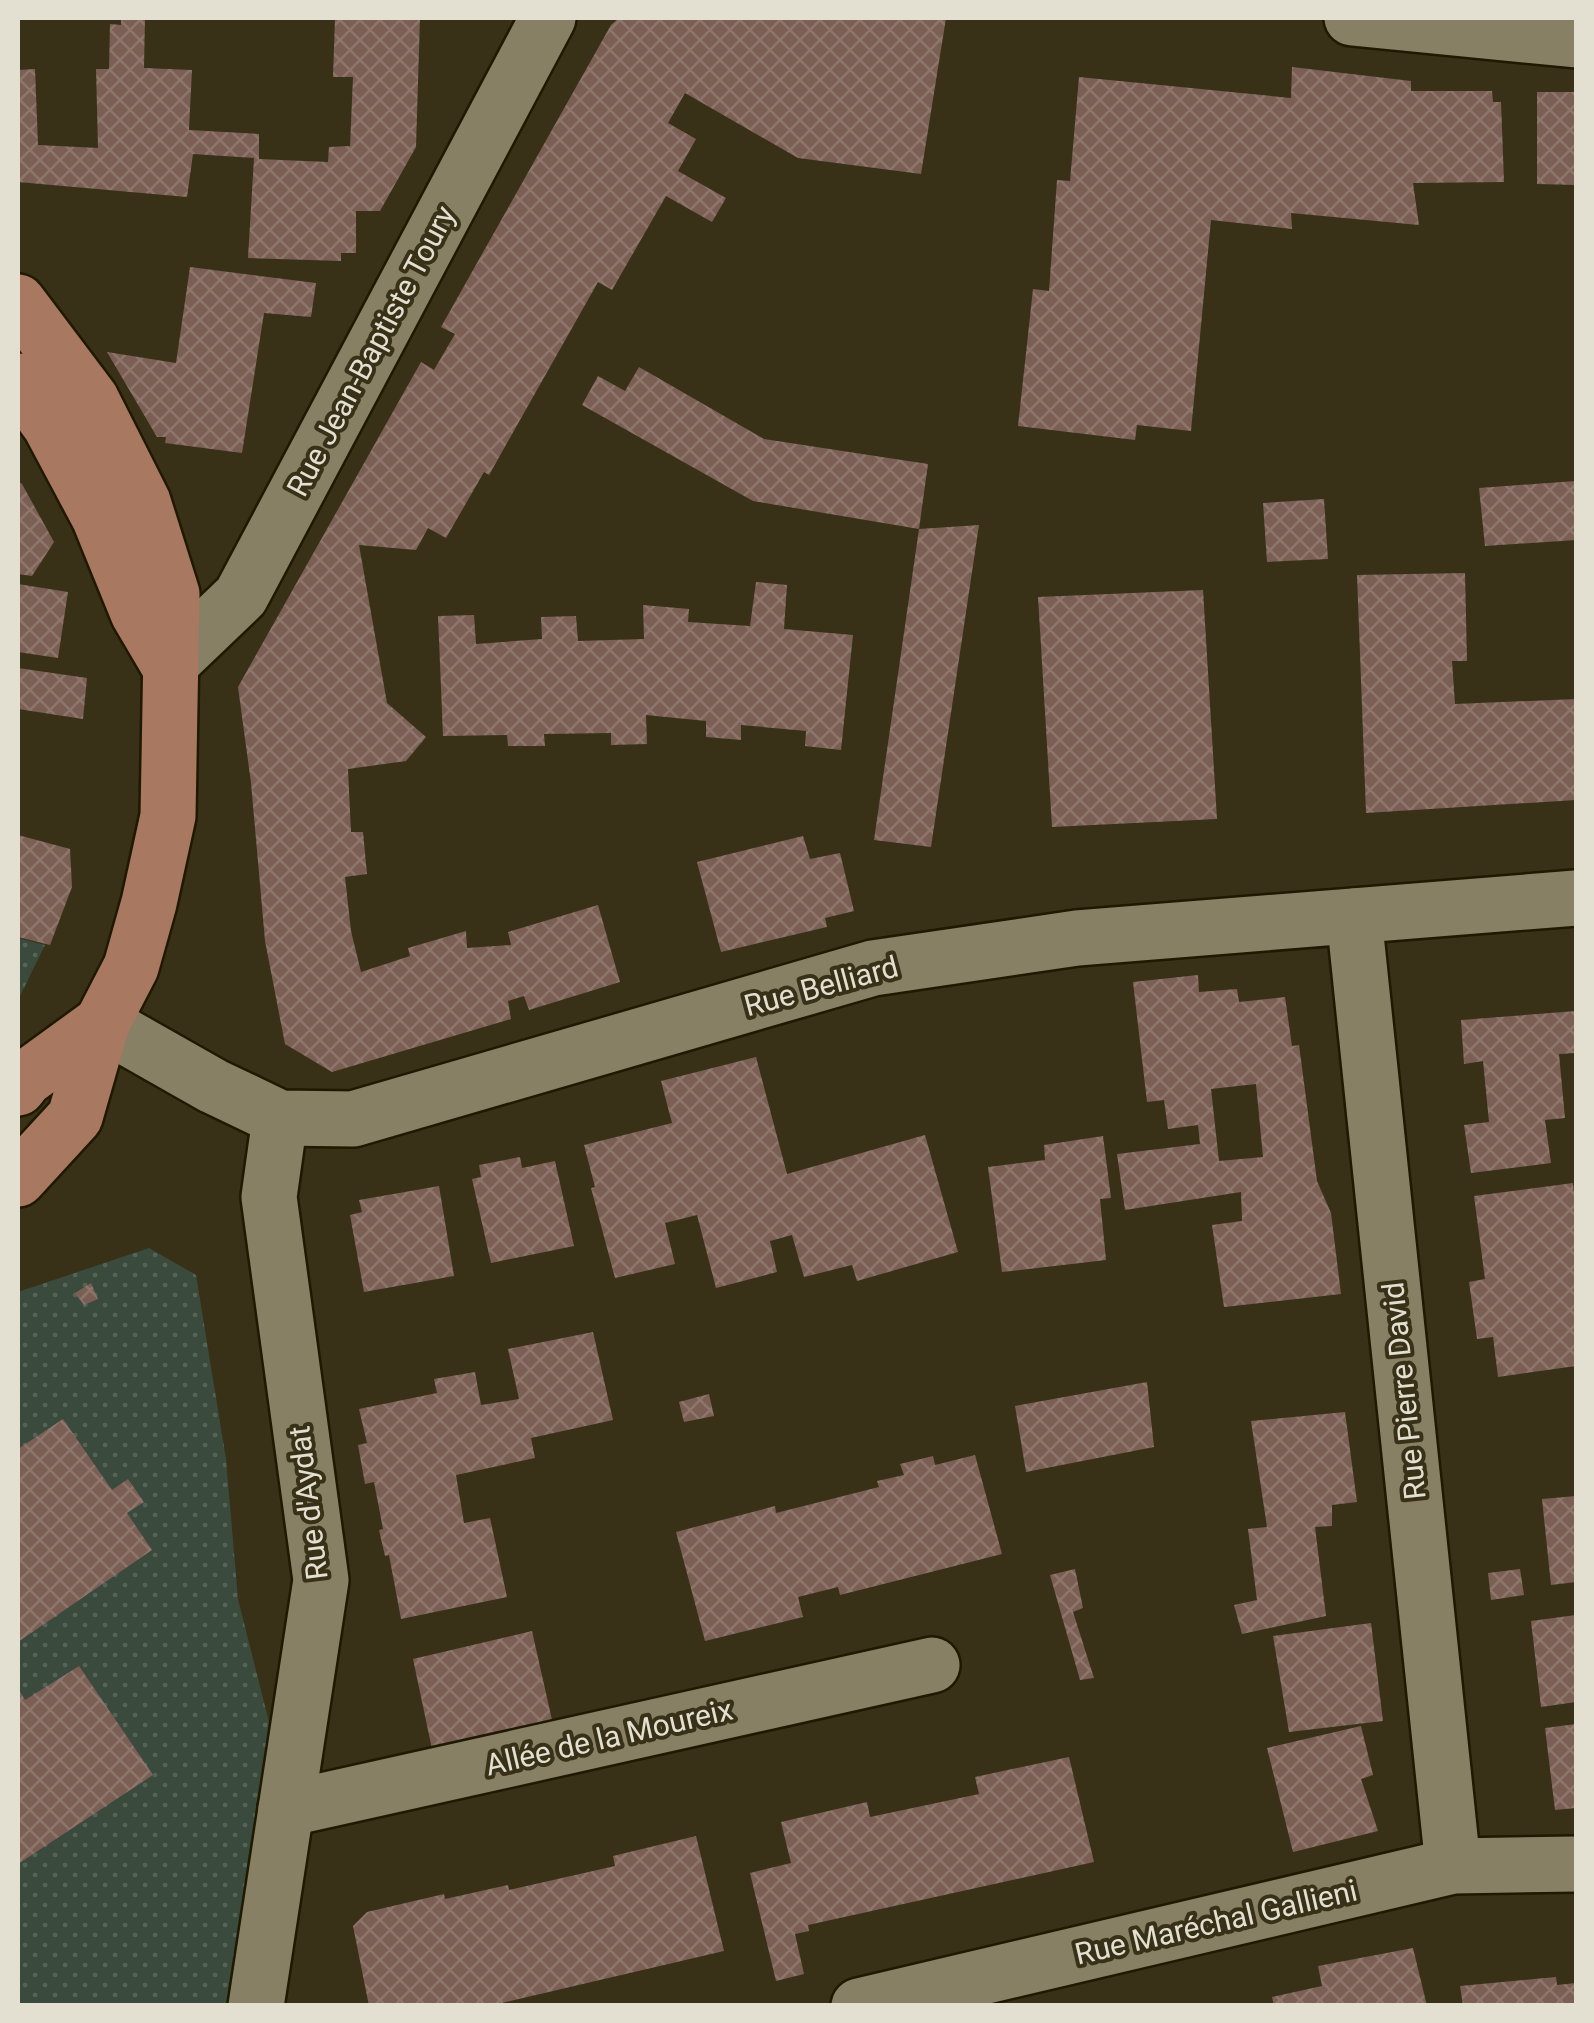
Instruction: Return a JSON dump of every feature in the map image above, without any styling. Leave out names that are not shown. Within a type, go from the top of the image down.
[{"type":"main road","points":[[18,302],[91,399],[143,502],[172,594],[168,816],[149,903],[130,967],[102,1023],[75,1117],[18,1179]]},
{"type":"main road","points":[[18,381],[58,440],[98,518],[138,613],[169,665]]},
{"type":"main road","points":[[18,1088],[24,1079],[102,1023]]},
{"type":"street","name":"Rue Jean-Baptiste Toury","points":[[169,665],[241,596],[548,18]]},
{"type":"street","points":[[1365,18],[1576,40]]},
{"type":"street","name":"Rue Belliard","points":[[102,1023],[213,1086],[280,1118],[353,1119],[873,968],[1077,938],[1576,898]]},
{"type":"street","name":"Rue Pierre David","points":[[1354,916],[1453,1866]]},
{"type":"street","name":"Rue d'Aydat","points":[[256,2006],[321,1580],[269,1197],[280,1118]]},
{"type":"street","name":"Allée de la Moureix","points":[[286,1809],[932,1665]]},
{"type":"street","name":"Rue Maréchal Gallieni","points":[[859,2006],[1453,1866],[1576,1864]]},
{"type":"green space","points":[[18,938],[45,945],[18,1000]]},
{"type":"green space","points":[[149,1248],[196,1275],[226,1459],[238,1599],[274,1742],[226,2005],[18,2005],[18,1292]]},
{"type":"building","points":[[121,18],[145,18],[144,68],[192,70],[189,130],[259,134],[259,159],[328,162],[329,147],[350,146],[353,77],[333,77],[335,18],[420,18],[416,147],[380,211],[356,211],[356,253],[341,253],[341,261],[248,258],[254,158],[193,154],[187,197],[18,182],[18,70],[35,69],[38,145],[98,148],[96,69],[109,69],[110,24],[121,25]]},
{"type":"building","points":[[619,18],[946,18],[921,174],[798,158],[685,93],[668,123],[696,139],[678,171],[726,198],[712,222],[666,196],[612,290],[598,282],[489,475],[484,472],[446,538],[428,528],[416,550],[359,545],[387,703],[426,737],[406,761],[348,769],[351,832],[363,832],[367,874],[345,877],[351,931],[361,972],[410,956],[408,948],[466,931],[467,948],[511,945],[508,932],[598,905],[620,982],[529,1010],[524,996],[508,1001],[511,1019],[332,1072],[285,1044],[265,941],[238,687],[421,362],[434,370],[455,334],[441,327],[611,25]]},
{"type":"building","points":[[1292,67],[1411,81],[1411,91],[1492,91],[1493,102],[1501,102],[1504,182],[1413,183],[1419,225],[1291,213],[1292,229],[1211,220],[1191,431],[1137,425],[1135,440],[1018,426],[1033,289],[1049,291],[1057,180],[1070,181],[1079,77],[1291,98]]},
{"type":"building","points":[[1537,92],[1576,92],[1576,185],[1537,184]]},
{"type":"building","points":[[190,267],[316,283],[311,317],[264,313],[242,453],[165,443],[166,437],[157,437],[107,352],[176,363]]},
{"type":"building","points":[[639,367],[764,439],[928,464],[919,529],[753,501],[582,405],[598,376],[625,391]]},
{"type":"building","points":[[18,481],[54,542],[32,576],[18,574]]},
{"type":"building","points":[[1576,481],[1576,540],[1485,546],[1479,488]]},
{"type":"building","points":[[1324,499],[1328,559],[1267,562],[1263,503]]},
{"type":"building","points":[[979,525],[931,847],[874,840],[919,529]]},
{"type":"building","points":[[1465,573],[1467,661],[1452,661],[1455,704],[1576,699],[1576,800],[1366,813],[1357,575]]},
{"type":"building","points":[[756,582],[787,585],[784,629],[853,635],[841,750],[805,746],[806,731],[741,725],[741,740],[706,737],[706,721],[646,715],[647,744],[611,745],[611,733],[544,734],[545,746],[508,746],[507,735],[443,736],[438,616],[474,615],[476,644],[542,639],[541,617],[576,616],[578,641],[644,639],[643,605],[689,609],[688,622],[750,626]]},
{"type":"building","points":[[18,584],[68,592],[58,658],[18,652]]},
{"type":"building","points":[[1203,590],[1217,819],[1052,827],[1038,597]]},
{"type":"building","points":[[18,668],[87,678],[83,719],[18,709]]},
{"type":"building","points":[[18,835],[70,849],[72,887],[50,945],[18,937]]},
{"type":"building","points":[[803,836],[810,859],[840,853],[854,911],[825,918],[827,927],[721,952],[697,862]]},
{"type":"building","points":[[1198,975],[1199,992],[1237,989],[1239,1002],[1285,997],[1292,1046],[1299,1045],[1317,1181],[1331,1213],[1341,1294],[1224,1307],[1212,1225],[1242,1221],[1241,1192],[1125,1210],[1117,1154],[1200,1144],[1198,1125],[1168,1129],[1164,1100],[1147,1102],[1133,982]],"holes":[[[1256,1084],[1263,1157],[1219,1161],[1211,1089]]]},
{"type":"building","points":[[1576,1011],[1576,1053],[1559,1054],[1565,1118],[1545,1120],[1551,1163],[1471,1173],[1464,1125],[1489,1122],[1483,1061],[1464,1064],[1461,1020]]},
{"type":"building","points":[[756,1057],[787,1174],[925,1135],[958,1252],[857,1281],[852,1265],[804,1277],[792,1235],[770,1241],[777,1272],[716,1288],[697,1215],[665,1223],[675,1264],[615,1278],[584,1145],[672,1123],[661,1081]]},
{"type":"building","points":[[1103,1136],[1111,1198],[1100,1199],[1106,1260],[1002,1272],[988,1167],[1045,1160],[1044,1145]]},
{"type":"building","points":[[520,1157],[522,1168],[555,1161],[574,1246],[491,1263],[472,1179],[481,1177],[479,1165]]},
{"type":"building","points":[[1573,1183],[1576,1366],[1498,1377],[1493,1337],[1477,1339],[1469,1282],[1485,1279],[1474,1196]]},
{"type":"building","points":[[439,1186],[454,1276],[364,1292],[350,1215],[362,1212],[359,1200]]},
{"type":"building","points":[[91,1283],[98,1299],[84,1305],[75,1293]]},
{"type":"building","points":[[593,1332],[613,1420],[531,1438],[535,1458],[456,1475],[464,1523],[490,1518],[507,1597],[401,1619],[389,1555],[385,1556],[379,1530],[383,1529],[374,1482],[365,1484],[358,1445],[367,1443],[359,1409],[437,1393],[434,1379],[475,1372],[481,1405],[519,1399],[508,1349]]},
{"type":"building","points":[[1147,1382],[1154,1447],[1026,1472],[1015,1406]]},
{"type":"building","points":[[709,1394],[714,1416],[684,1422],[679,1402]]},
{"type":"building","points":[[1345,1412],[1357,1502],[1332,1505],[1332,1526],[1315,1527],[1326,1616],[1242,1634],[1234,1605],[1257,1600],[1248,1529],[1267,1527],[1251,1421]]},
{"type":"building","points":[[63,1419],[112,1490],[128,1479],[144,1502],[127,1513],[152,1550],[18,1642],[18,1449]]},
{"type":"building","points":[[975,1455],[1002,1554],[840,1595],[838,1587],[798,1597],[803,1617],[705,1641],[676,1532],[775,1506],[776,1513],[879,1487],[877,1481],[904,1475],[900,1464],[933,1456],[935,1465]]},
{"type":"building","points":[[1576,1496],[1576,1582],[1551,1585],[1542,1499]]},
{"type":"building","points":[[1075,1569],[1083,1608],[1073,1612],[1094,1678],[1080,1680],[1050,1575]]},
{"type":"building","points":[[1520,1569],[1524,1595],[1491,1600],[1488,1573]]},
{"type":"building","points":[[1576,1615],[1576,1702],[1541,1707],[1531,1621]]},
{"type":"building","points":[[1371,1623],[1383,1721],[1289,1732],[1273,1636]]},
{"type":"building","points":[[532,1631],[552,1720],[432,1749],[413,1659]]},
{"type":"building","points":[[79,1666],[153,1775],[18,1864],[18,1688],[25,1700]]},
{"type":"building","points":[[1576,1724],[1576,1808],[1555,1810],[1545,1728]]},
{"type":"building","points":[[1361,1726],[1373,1775],[1361,1779],[1378,1831],[1293,1852],[1267,1748]]},
{"type":"building","points":[[1069,1757],[1094,1862],[808,1925],[809,1931],[795,1934],[804,1974],[776,1981],[750,1873],[791,1863],[781,1822],[867,1802],[870,1817],[979,1794],[975,1777]]},
{"type":"building","points":[[696,1836],[724,1951],[489,2006],[369,2006],[353,1926],[367,1912],[444,1894],[445,1899],[508,1885],[509,1890],[615,1866],[613,1856]]},
{"type":"building","points":[[1413,1948],[1427,2006],[1274,2006],[1272,1997],[1322,1986],[1318,1966]]},
{"type":"building","points":[[1556,1977],[1557,1985],[1576,1983],[1576,2006],[1463,2006],[1460,1986]]}]
